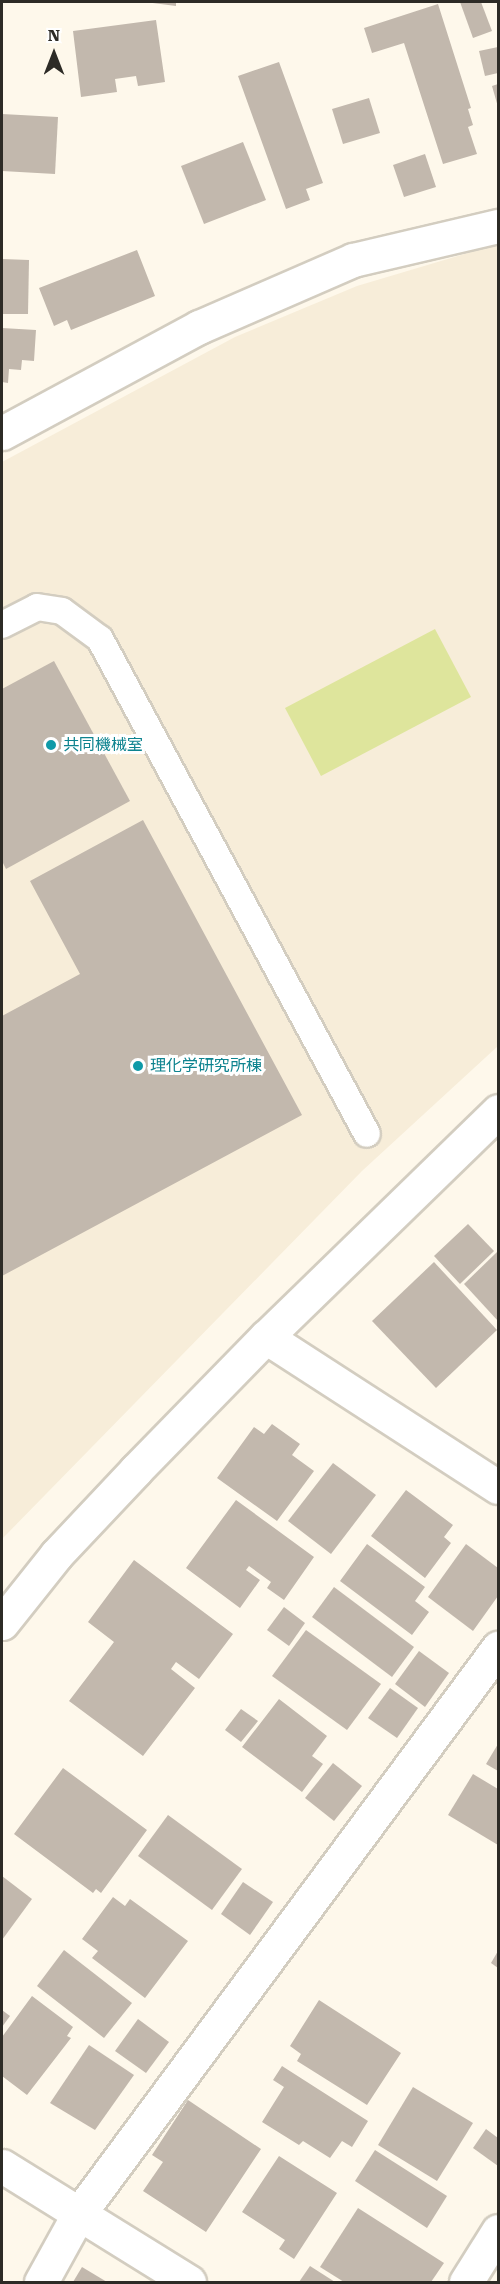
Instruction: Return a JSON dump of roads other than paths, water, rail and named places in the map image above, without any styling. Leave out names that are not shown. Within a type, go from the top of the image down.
[{"type":"street","points":[[2,433],[199,327],[353,260],[498,226]]},
{"type":"street","points":[[2,1623],[56,1555],[266,1337],[498,1111]]},
{"type":"street","points":[[266,1337],[498,1487]]},
{"type":"street","points":[[41,2283],[78,2215],[498,1648]]},
{"type":"street","points":[[2,2166],[189,2283]]},
{"type":"street","points":[[466,2283],[498,2231]]},
{"type":"lane","points":[[2,625],[38,608],[62,611],[100,639],[367,1134]]},
{"type":"place","name":"共同機械室","points":[[51,745]]},
{"type":"place","name":"理化学研究所棟","points":[[138,1066]]}]
